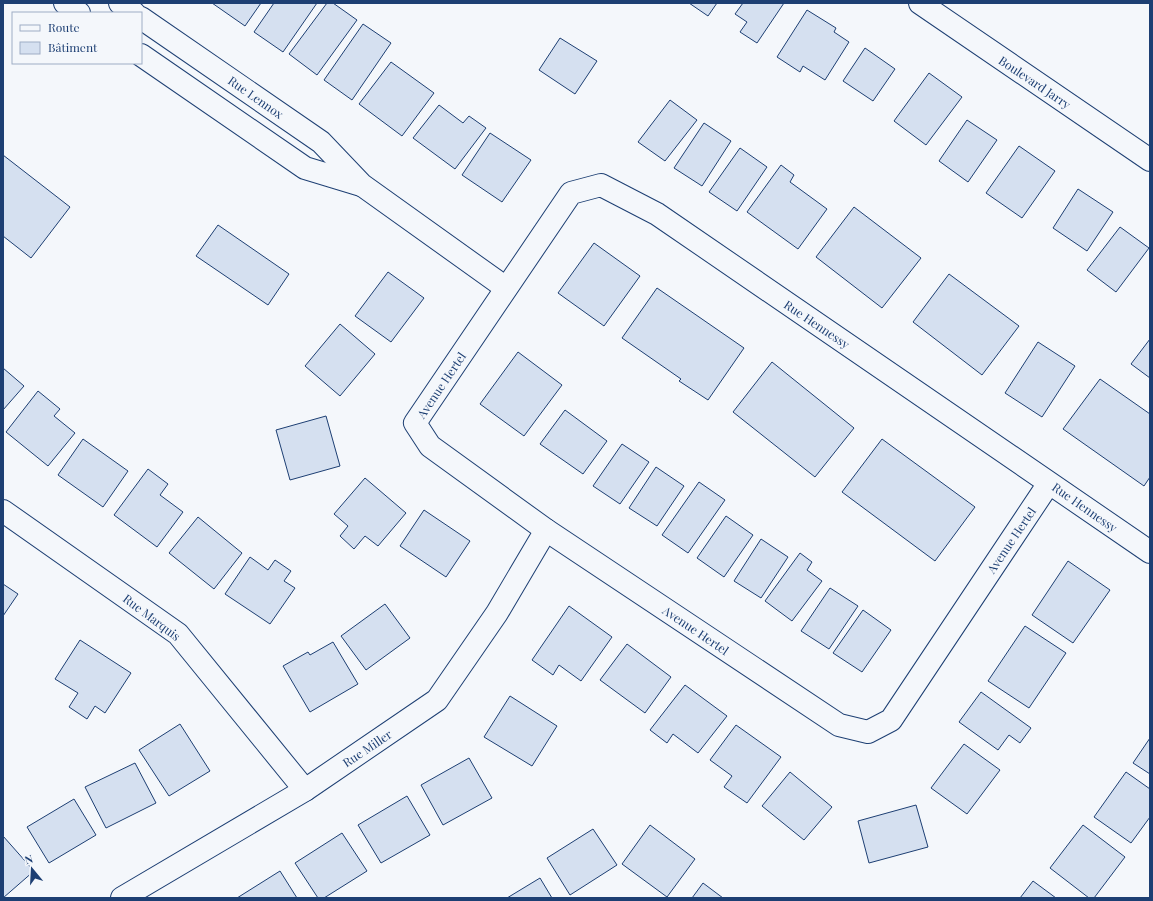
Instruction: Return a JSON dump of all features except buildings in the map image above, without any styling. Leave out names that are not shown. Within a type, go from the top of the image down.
[{"type":"street","points":[[65,3],[78,12]]},
{"type":"street","points":[[120,3],[133,12]]},
{"type":"street","name":"Boulevard Jarry","points":[[920,3],[1150,160]]},
{"type":"street","name":"Rue Lennox","points":[[142,19],[320,142],[362,185],[506,288]]},
{"type":"street","name":"Rue Lennox","points":[[142,56],[305,168],[362,185]]},
{"type":"street","name":"Rue Hennessy","points":[[506,288],[571,193],[601,185],[657,214],[1150,552]]},
{"type":"street","name":"Avenue Hertel","points":[[506,288],[415,423],[430,446],[546,530],[839,725],[868,732],[891,720],[1049,482]]},
{"type":"street","name":"Rue Marquis","points":[[3,511],[178,634],[305,790]]},
{"type":"street","name":"Rue Miller","points":[[122,898],[305,790],[437,700],[497,613],[546,530]]}]
